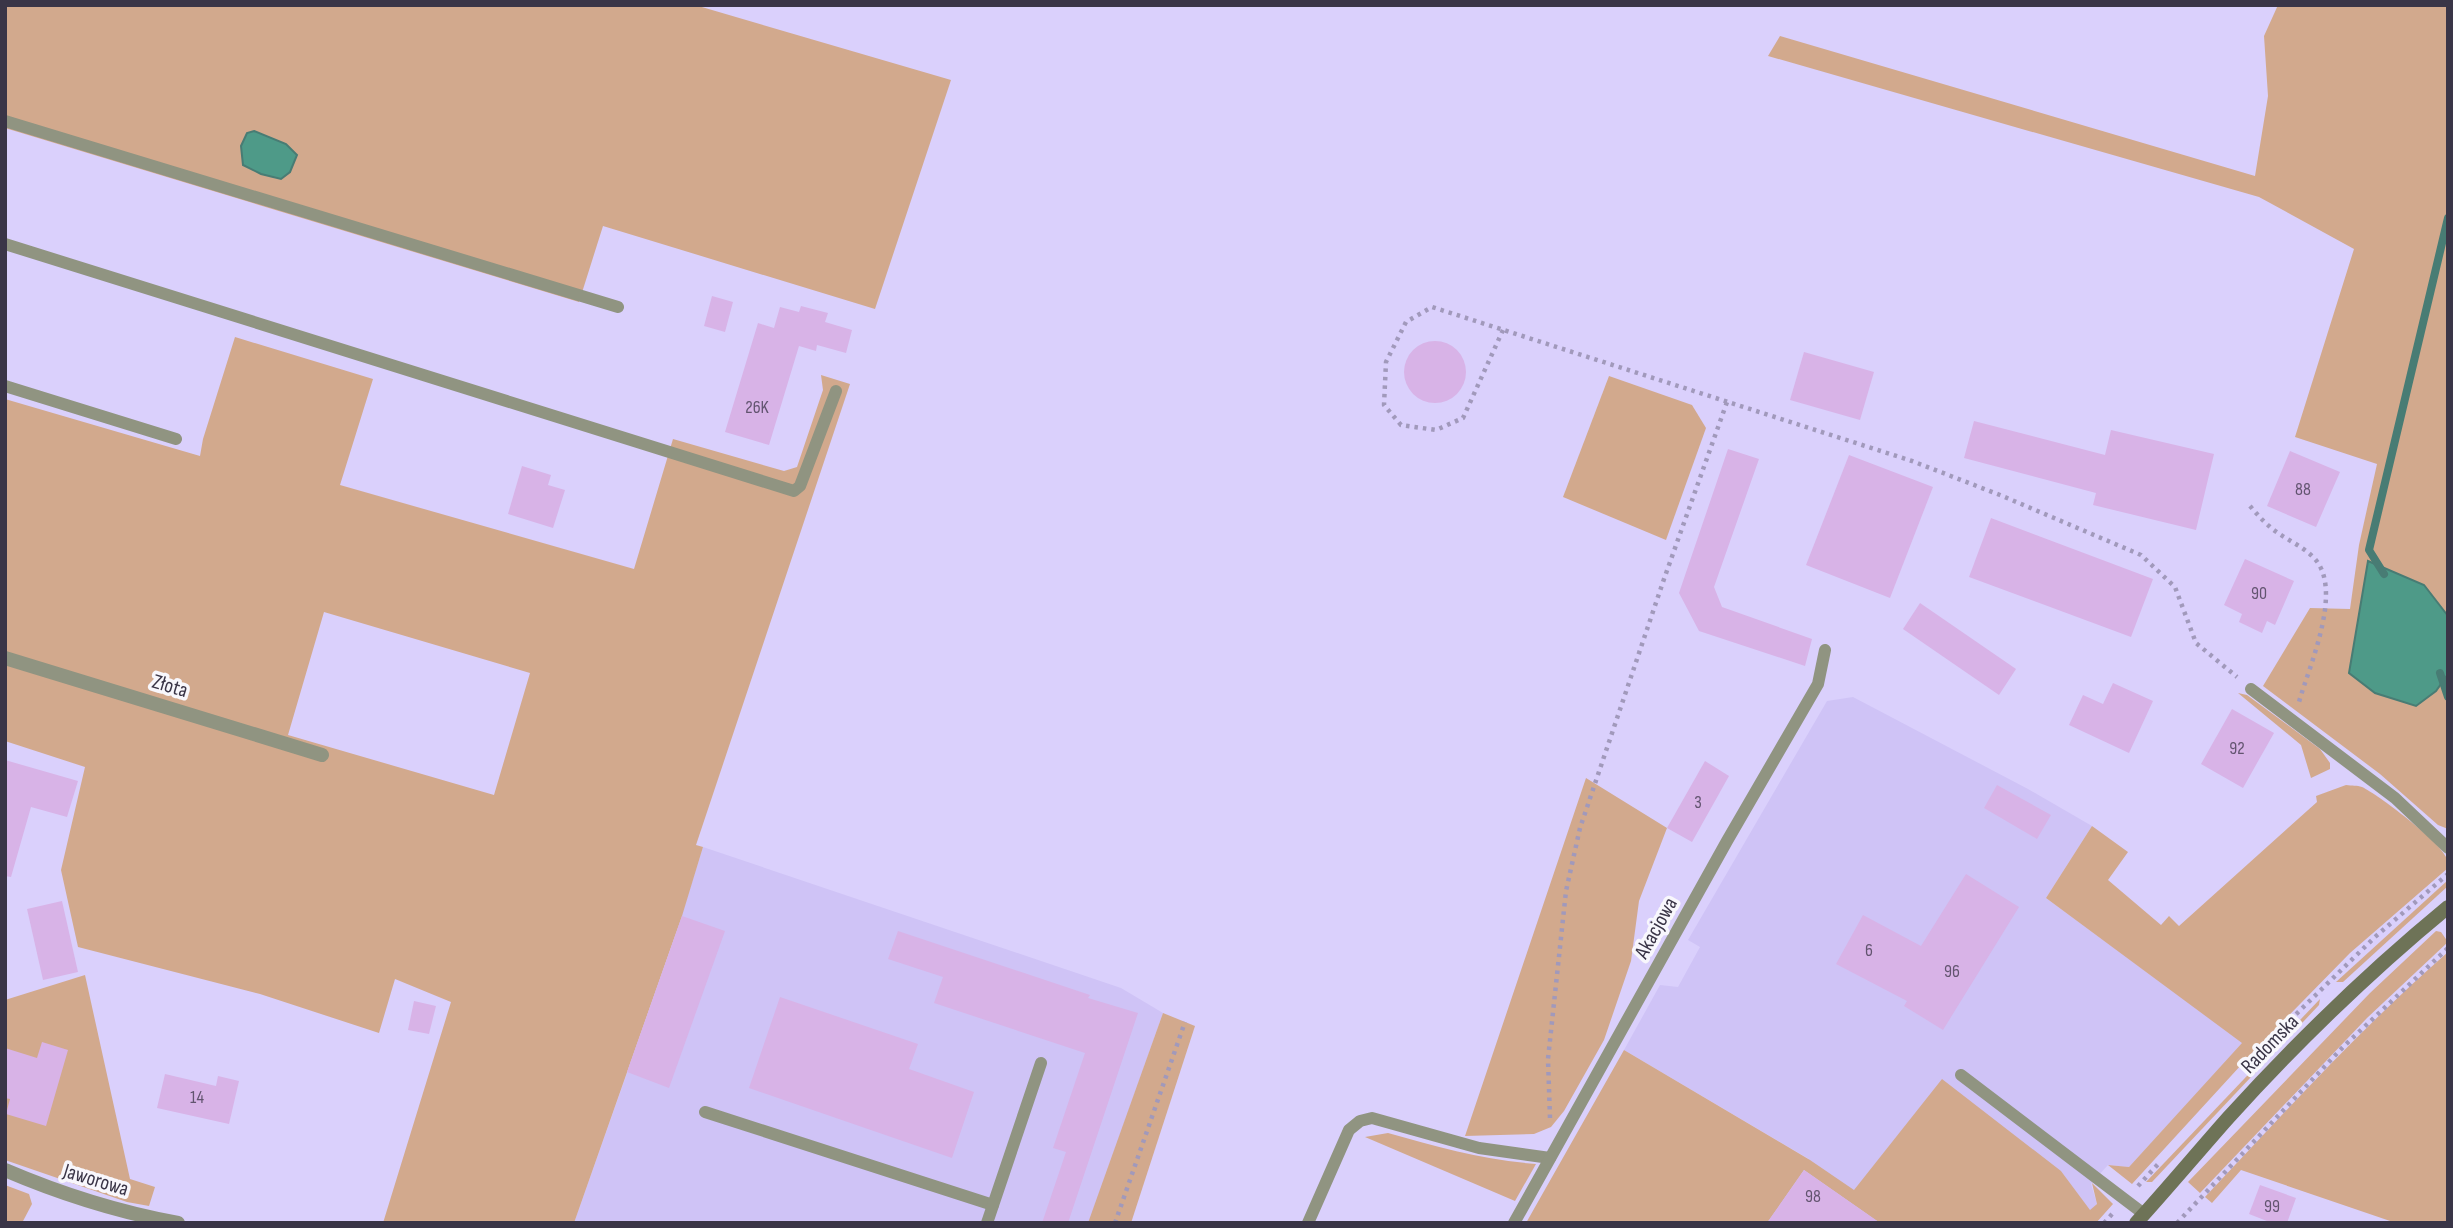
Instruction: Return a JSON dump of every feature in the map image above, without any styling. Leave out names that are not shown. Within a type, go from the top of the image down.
[{"type":"main road","name":"Radomska","points":[[2140,1218],[2228,1118],[2315,1027],[2448,907]]},
{"type":"street","name":"Złota","points":[[5,658],[323,755]]},
{"type":"street","name":"Jaworowa","points":[[5,1170],[57,1192],[145,1217],[178,1223]]},
{"type":"lane","points":[[5,121],[618,307]]},
{"type":"lane","points":[[5,244],[794,491],[800,486],[836,391]]},
{"type":"lane","points":[[5,386],[176,439]]},
{"type":"lane","name":"Akacjowa","points":[[1514,1223],[1727,841],[1818,684],[1825,650]]},
{"type":"lane","points":[[2251,689],[2395,798],[2448,848]]},
{"type":"lane","points":[[988,1223],[1041,1063]]},
{"type":"lane","points":[[1961,1075],[2140,1218]]},
{"type":"lane","points":[[705,1112],[993,1205]]},
{"type":"lane","points":[[1308,1223],[1349,1130],[1360,1121],[1372,1118],[1479,1148],[1550,1158]]},
{"type":"path","points":[[1503,330],[1463,418],[1436,430],[1401,425],[1384,405],[1386,362],[1406,322],[1432,307],[1912,461],[2141,555],[2175,587],[2196,643],[2251,689]]},
{"type":"path","points":[[1550,1121],[1548,1059],[1566,891],[1580,828],[1727,402]]},
{"type":"path","points":[[2250,506],[2270,527],[2299,544],[2316,560],[2327,589],[2321,630],[2295,720]]},
{"type":"path","points":[[2177,1223],[2344,1046],[2448,948]]},
{"type":"path","points":[[1115,1223],[1185,1022]]},
{"type":"shaded area","points":[[5,5],[695,5],[951,80],[875,309],[603,226],[579,302],[5,128]]},
{"type":"shaded area","points":[[2278,5],[2448,5],[2448,829],[2438,825],[2380,774],[2263,686],[2310,608],[2350,609],[2359,545],[2377,464],[2295,437],[2354,249],[2259,197],[1768,56],[1780,36],[2255,176],[2268,96],[2264,36]]},
{"type":"shaded area","points":[[254,131],[286,144],[297,155],[290,172],[281,179],[261,174],[243,165],[241,146],[247,133]]},
{"type":"shaded area","points":[[235,337],[373,379],[340,485],[634,569],[673,439],[784,471],[797,467],[823,390],[821,375],[850,384],[696,845],[703,847],[682,916],[574,1223],[383,1223],[451,1002],[395,979],[379,1033],[260,994],[78,947],[61,870],[85,767],[5,741],[5,399],[200,456]],"holes":[[[324,612],[530,673],[494,795],[288,735]]]},
{"type":"shaded area","points":[[1609,376],[1692,405],[1706,428],[1666,540],[1563,497]]},
{"type":"shaded area","points":[[2368,561],[2424,585],[2448,616],[2448,674],[2436,691],[2416,706],[2375,693],[2349,673]]},
{"type":"shaded area","points":[[2238,693],[2247,695],[2320,749],[2330,763],[2330,769],[2311,778],[2301,745]]},
{"type":"shaded area","points":[[1853,697],[2028,789],[2092,826],[2046,898],[2243,1043],[2129,1167],[2108,1165],[2096,1178],[2091,1184],[2097,1204],[2090,1211],[2061,1171],[1897,1223],[1767,1223],[1809,1159],[1624,1050],[1660,985],[1678,987],[1700,947],[1688,940],[1827,701]]},
{"type":"shaded area","points":[[1586,778],[1667,828],[1639,901],[1631,961],[1604,1040],[1564,1111],[1551,1127],[1534,1134],[1465,1136]]},
{"type":"shaded area","points":[[2346,785],[2362,787],[2408,819],[2441,850],[2448,868],[2350,953],[2253,1052],[2132,1184],[2108,1165],[2129,1167],[2242,1043],[2046,898],[2092,826],[2128,852],[2108,880],[2161,925],[2169,916],[2179,926],[2317,802],[2316,796]]},
{"type":"shaded area","points":[[703,847],[1121,988],[1163,1013],[1089,1223],[574,1223],[673,943]]},
{"type":"shaded area","points":[[2448,880],[2448,886],[2343,982],[2336,982]]},
{"type":"shaded area","points":[[2436,931],[2441,932],[2448,942],[2367,1018],[2200,1193],[2188,1182],[2370,993]]},
{"type":"shaded area","points":[[2448,952],[2448,1223],[2396,1223],[2241,1170],[2212,1203],[2205,1197],[2354,1041]]},
{"type":"shaded area","points":[[85,975],[130,1179],[155,1187],[149,1206],[127,1202],[5,1160],[5,1000]]},
{"type":"shaded area","points":[[2320,999],[2319,1005],[2152,1182],[2146,1182]]},
{"type":"shaded area","points":[[1163,1013],[1195,1026],[1131,1223],[1088,1223]]},
{"type":"shaded area","points":[[1624,1050],[1810,1160],[1854,1190],[1942,1079],[2061,1171],[2090,1210],[2097,1204],[2092,1183],[2113,1204],[2096,1223],[1880,1223],[1804,1170],[1767,1223],[1526,1223]]},
{"type":"shaded area","points":[[1388,1133],[1480,1156],[1536,1164],[1515,1201],[1365,1137]]},
{"type":"shaded area","points":[[5,1185],[29,1194],[32,1204],[22,1223],[5,1223]]},
{"type":"building","points":[[712,296],[733,302],[725,332],[704,326]]},
{"type":"building","points":[[801,306],[828,313],[825,322],[852,330],[846,353],[817,345],[816,351],[799,346],[769,445],[725,432],[758,323],[774,328],[780,307],[799,312]]},
{"type":"building","points":[[1429,341],[1441,341],[1457,350],[1464,360],[1464,384],[1457,394],[1441,403],[1429,403],[1418,398],[1409,389],[1404,378],[1404,366],[1409,355],[1418,346]]},
{"type":"building","points":[[1804,352],[1874,372],[1860,420],[1790,400]]},
{"type":"building","points":[[1974,421],[2105,455],[2111,430],[2214,454],[2196,530],[2093,505],[2096,493],[1964,458]]},
{"type":"building","points":[[1728,449],[1759,459],[1714,587],[1722,607],[1812,639],[1805,666],[1699,631],[1679,593]]},
{"type":"building","points":[[2290,451],[2340,472],[2316,527],[2267,506]]},
{"type":"building","points":[[1849,455],[1933,487],[1890,598],[1806,565]]},
{"type":"building","points":[[522,466],[551,475],[548,485],[565,490],[553,528],[508,514]]},
{"type":"building","points":[[1991,518],[2153,579],[2131,637],[1969,577]]},
{"type":"building","points":[[2245,559],[2294,581],[2275,625],[2267,621],[2262,633],[2239,622],[2242,614],[2224,605]]},
{"type":"building","points":[[1920,603],[2016,669],[1999,695],[1903,629]]},
{"type":"building","points":[[2113,683],[2153,701],[2129,753],[2069,725],[2083,695],[2103,704]]},
{"type":"building","points":[[2232,709],[2274,733],[2243,788],[2201,764]]},
{"type":"building","points":[[5,760],[78,781],[67,817],[31,807],[11,877],[5,876]]},
{"type":"building","points":[[1705,761],[1729,776],[1692,842],[1667,828]]},
{"type":"building","points":[[1997,785],[2051,815],[2037,839],[1984,808]]},
{"type":"building","points":[[1966,874],[2019,907],[1943,1030],[1904,1006],[1907,1001],[1836,964],[1863,915],[1921,946]]},
{"type":"building","points":[[62,901],[78,972],[43,980],[27,909]]},
{"type":"building","points":[[682,916],[725,931],[669,1088],[627,1072]]},
{"type":"building","points":[[898,931],[1138,1013],[1068,1223],[1042,1223],[1066,1152],[1053,1148],[1085,1053],[934,1003],[943,977],[888,959]]},
{"type":"building","points":[[780,997],[918,1044],[909,1069],[974,1092],[952,1158],[749,1088]]},
{"type":"building","points":[[414,1001],[436,1006],[429,1034],[408,1030]]},
{"type":"building","points":[[42,1042],[68,1050],[46,1126],[6,1114],[10,1099],[5,1098],[5,1048],[37,1058]]},
{"type":"building","points":[[165,1074],[216,1086],[218,1076],[239,1081],[229,1124],[157,1108]]},
{"type":"building","points":[[1804,1170],[1880,1223],[1767,1223]]},
{"type":"building","points":[[2260,1185],[2296,1198],[2287,1223],[2272,1223],[2249,1214]]},
{"type":"waterway","points":[[2384,574],[2369,550],[2448,218]]},
{"type":"waterway","points":[[2440,673],[2448,697]]}]
